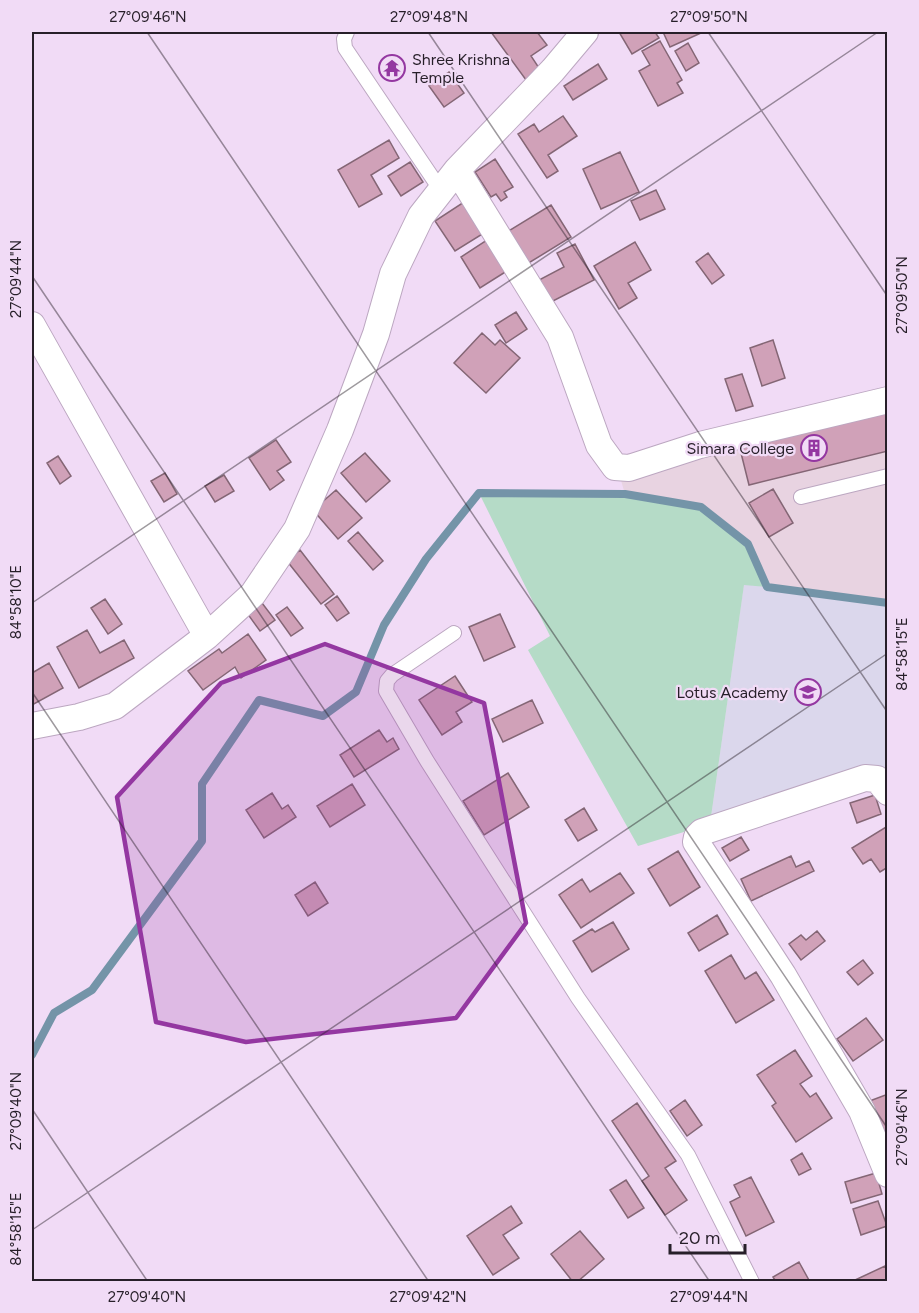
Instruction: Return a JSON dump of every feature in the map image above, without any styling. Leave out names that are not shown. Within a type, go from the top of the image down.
[{"type":"street","points":[[32,726],[79,717],[115,706],[207,636],[253,594],[297,529],[340,430],[376,334],[393,274],[421,216],[449,180],[553,70],[585,32]]},
{"type":"street","points":[[449,180],[560,338],[599,445],[615,467],[628,468],[734,436],[888,399]]},
{"type":"street","points":[[32,325],[207,636]]},
{"type":"street","points":[[884,1158],[862,1111],[789,985],[696,842],[702,832],[865,778],[877,779],[888,792]]},
{"type":"lane","points":[[347,32],[344,39],[345,48],[449,180]]},
{"type":"lane","points":[[801,496],[888,476]]},
{"type":"lane","points":[[454,633],[392,675],[387,681],[386,691],[432,769],[578,998],[688,1155],[752,1281]]},
{"type":"highlighted area","points":[[325,644],[484,703],[526,923],[456,1018],[246,1042],[156,1022],[117,797],[221,683]]},
{"type":"shaded area","points":[[887,402],[887,603],[767,587],[748,544],[701,507],[625,494],[617,467]]},
{"type":"shaded area","name":"Lotus Academy","points":[[744,584],[887,603],[887,783],[710,824]]},
{"type":"green space","points":[[479,493],[625,494],[701,507],[748,544],[767,587],[744,585],[710,824],[638,846],[528,650],[550,636]]},
{"type":"building","points":[[491,32],[537,32],[547,45],[531,56],[543,74],[529,84]]},
{"type":"building","points":[[619,32],[655,32],[659,38],[632,54]]},
{"type":"building","points":[[663,32],[701,32],[701,33],[670,47]]},
{"type":"building","points":[[660,41],[682,80],[677,83],[683,93],[658,106],[639,71],[650,65],[642,51]]},
{"type":"building","points":[[688,43],[699,63],[686,71],[675,51]]},
{"type":"building","points":[[598,64],[607,79],[573,100],[564,86]]},
{"type":"building","points":[[449,72],[464,93],[444,107],[429,86]]},
{"type":"building","points":[[563,116],[577,136],[548,155],[558,171],[547,178],[518,134],[534,124],[539,132]]},
{"type":"building","points":[[389,140],[399,158],[371,175],[382,194],[359,207],[338,170]]},
{"type":"building","points":[[620,152],[639,192],[601,209],[583,169]]},
{"type":"building","points":[[495,159],[513,187],[504,192],[507,197],[501,201],[496,194],[491,197],[475,172]]},
{"type":"building","points":[[410,162],[423,182],[401,196],[388,176]]},
{"type":"building","points":[[656,190],[665,209],[640,220],[631,201]]},
{"type":"building","points":[[464,202],[484,233],[455,251],[435,221]]},
{"type":"building","points":[[551,205],[571,237],[527,264],[507,232]]},
{"type":"building","points":[[490,238],[510,269],[480,288],[461,257]]},
{"type":"building","points":[[635,242],[651,270],[628,283],[637,298],[619,309],[594,266]]},
{"type":"building","points":[[575,244],[594,280],[551,302],[539,280],[564,267],[557,253]]},
{"type":"building","points":[[708,253],[724,275],[712,284],[696,262]]},
{"type":"building","points":[[516,312],[527,329],[506,343],[495,325]]},
{"type":"building","points":[[482,333],[495,345],[500,340],[520,358],[486,393],[454,363]]},
{"type":"building","points":[[773,340],[785,378],[762,386],[750,348]]},
{"type":"building","points":[[742,374],[753,406],[736,411],[725,379]]},
{"type":"building","name":"Simara College","points":[[888,408],[888,451],[749,485],[739,445]]},
{"type":"building","points":[[276,440],[291,462],[277,471],[284,480],[270,490],[249,458]]},
{"type":"building","points":[[365,453],[390,481],[366,502],[341,473]]},
{"type":"building","points":[[58,456],[71,476],[60,484],[47,463]]},
{"type":"building","points":[[165,473],[177,494],[164,502],[151,481]]},
{"type":"building","points":[[224,475],[234,491],[215,502],[205,486]]},
{"type":"building","points":[[773,489],[793,523],[769,537],[749,503]]},
{"type":"building","points":[[336,490],[362,518],[338,539],[313,510]]},
{"type":"building","points":[[358,532],[383,561],[373,570],[348,541]]},
{"type":"building","points":[[300,550],[334,594],[321,604],[287,561]]},
{"type":"building","points":[[337,596],[349,613],[337,621],[325,605]]},
{"type":"building","points":[[105,599],[122,624],[108,634],[91,608]]},
{"type":"building","points":[[262,603],[275,620],[260,631],[247,613]]},
{"type":"building","points":[[287,607],[303,628],[291,636],[276,615]]},
{"type":"building","points":[[500,614],[515,647],[484,661],[469,627]]},
{"type":"building","points":[[87,630],[100,653],[124,640],[134,658],[79,688],[57,647]]},
{"type":"building","points":[[248,634],[266,660],[241,678],[235,667],[203,690],[188,671],[219,649],[222,653]]},
{"type":"building","points":[[49,663],[63,688],[32,705],[32,673]]},
{"type":"building","points":[[455,676],[472,702],[456,712],[462,722],[442,735],[419,700]]},
{"type":"building","points":[[532,700],[543,723],[503,742],[492,719]]},
{"type":"building","points":[[379,730],[387,742],[393,738],[399,749],[354,777],[340,755]]},
{"type":"building","points":[[508,773],[529,807],[484,835],[463,801]]},
{"type":"building","points":[[352,784],[365,805],[330,827],[317,806]]},
{"type":"building","points":[[272,793],[282,809],[288,805],[296,817],[264,838],[246,810]]},
{"type":"building","points":[[875,795],[881,814],[857,823],[850,803]]},
{"type":"building","points":[[584,808],[597,830],[578,841],[565,820]]},
{"type":"building","points":[[886,827],[888,867],[880,872],[871,859],[863,864],[852,848]]},
{"type":"building","points":[[741,837],[749,850],[730,861],[722,848]]},
{"type":"building","points":[[678,851],[700,887],[670,906],[648,869]]},
{"type":"building","points":[[791,856],[796,867],[809,861],[814,871],[751,901],[741,879]]},
{"type":"building","points":[[620,873],[634,893],[581,928],[559,895],[582,879],[590,892]]},
{"type":"building","points":[[315,882],[328,903],[308,916],[295,895]]},
{"type":"building","points":[[717,915],[728,934],[699,951],[688,933]]},
{"type":"building","points":[[613,922],[629,949],[592,972],[573,941],[592,929],[595,932]]},
{"type":"building","points":[[817,931],[825,941],[801,960],[789,944],[801,935],[806,940]]},
{"type":"building","points":[[731,955],[745,979],[756,972],[774,1000],[736,1023],[705,971]]},
{"type":"building","points":[[863,960],[873,973],[858,985],[847,972]]},
{"type":"building","points":[[866,1018],[883,1040],[853,1061],[837,1039]]},
{"type":"building","points":[[795,1050],[812,1076],[800,1084],[810,1097],[816,1093],[832,1118],[796,1142],[772,1106],[776,1103],[757,1075]]},
{"type":"building","points":[[888,1094],[888,1130],[879,1134],[867,1102]]},
{"type":"building","points":[[685,1100],[702,1125],[687,1136],[670,1111]]},
{"type":"building","points":[[637,1103],[676,1161],[665,1168],[687,1200],[665,1215],[642,1181],[649,1176],[612,1121]]},
{"type":"building","points":[[802,1153],[811,1169],[799,1175],[791,1160]]},
{"type":"building","points":[[876,1173],[882,1194],[851,1203],[845,1182]]},
{"type":"building","points":[[751,1177],[774,1222],[746,1236],[730,1202],[740,1197],[734,1185]]},
{"type":"building","points":[[626,1180],[644,1208],[628,1218],[610,1190]]},
{"type":"building","points":[[878,1201],[887,1226],[861,1235],[853,1209]]},
{"type":"building","points":[[511,1206],[522,1223],[503,1235],[519,1258],[493,1275],[467,1236]]},
{"type":"building","points":[[580,1231],[604,1259],[577,1282],[573,1282],[551,1254]]},
{"type":"building","points":[[799,1262],[810,1282],[776,1282],[773,1277]]},
{"type":"building","points":[[885,1266],[888,1272],[888,1282],[853,1281]]},
{"type":"waterway","points":[[32,1055],[54,1013],[92,990],[202,841],[202,784],[259,700],[323,716],[356,692],[384,625],[426,559],[479,493],[625,494],[701,507],[748,544],[767,587],[888,603]]},
{"type":"place","name":"Shree Krishna Temple","points":[[392,68]]},
{"type":"place","name":"Simara College","points":[[814,448]]},
{"type":"place","name":"Lotus Academy","points":[[808,692]]}]
